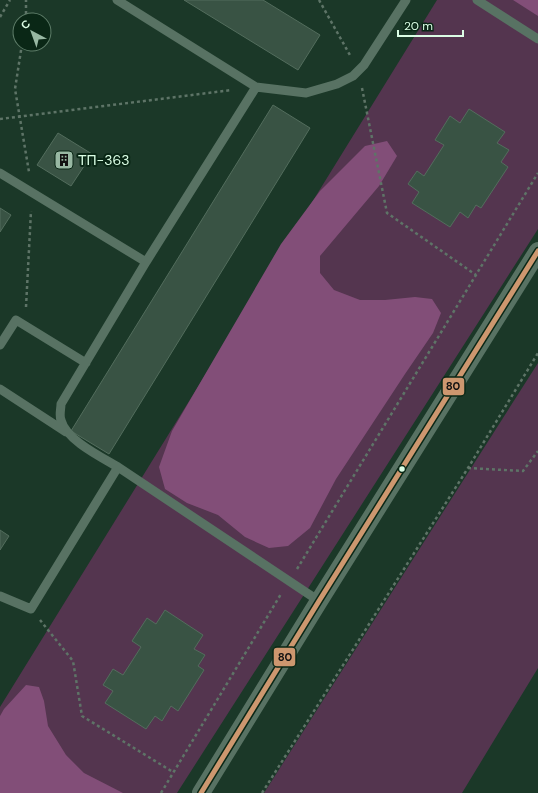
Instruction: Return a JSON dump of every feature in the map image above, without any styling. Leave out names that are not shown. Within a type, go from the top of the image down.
[{"type":"street","points":[[200,793],[538,251]]},
{"type":"lane","points":[[117,0],[256,87],[306,93],[337,84],[353,76],[364,65],[406,0]]},
{"type":"lane","points":[[477,0],[538,39]]},
{"type":"lane","points":[[67,433],[60,418],[61,404],[146,262],[256,87]]},
{"type":"lane","points":[[0,173],[146,262]]},
{"type":"lane","points":[[0,345],[16,320],[86,363]]},
{"type":"lane","points":[[0,389],[319,601]]},
{"type":"lane","points":[[0,596],[31,609],[118,467]]},
{"type":"path","points":[[0,16],[10,0]]},
{"type":"path","points":[[26,0],[26,12]]},
{"type":"path","points":[[319,0],[358,70],[388,213],[476,275]]},
{"type":"path","points":[[0,119],[256,87]]},
{"type":"path","points":[[161,793],[538,173]]},
{"type":"path","points":[[262,793],[468,468],[538,353]]},
{"type":"path","points":[[468,468],[523,471],[538,451]]},
{"type":"path","points":[[31,609],[74,661],[82,716],[173,772]]},
{"type":"shaded area","points":[[437,0],[538,0],[538,229],[177,793],[0,793],[0,707]]},
{"type":"shaded area","points":[[513,0],[538,0],[538,16]]},
{"type":"shaded area","points":[[387,141],[397,156],[379,186],[320,256],[320,273],[334,290],[360,300],[385,300],[415,297],[432,299],[441,313],[433,333],[336,479],[310,528],[288,546],[269,548],[245,537],[218,515],[187,503],[165,489],[159,467],[172,431],[281,244],[320,191],[365,146]]},
{"type":"shaded area","points":[[538,363],[538,668],[462,793],[264,793]]},
{"type":"shaded area","points":[[26,685],[39,687],[44,701],[48,726],[66,755],[84,773],[123,793],[0,793],[0,716],[4,709]]},
{"type":"building","points":[[184,0],[263,0],[320,35],[298,70]]},
{"type":"building","points":[[273,105],[310,128],[109,454],[71,431]]},
{"type":"building","points":[[469,109],[505,132],[497,143],[509,150],[501,162],[508,167],[481,208],[476,205],[468,218],[460,212],[450,227],[412,203],[419,192],[408,184],[417,171],[424,176],[444,145],[435,140],[450,116],[460,123]]},
{"type":"building","name":"ТП-363","points":[[58,133],[92,154],[71,186],[37,165]]},
{"type":"building","points":[[0,208],[11,215],[0,232]]},
{"type":"building","points":[[0,530],[9,536],[0,550]]},
{"type":"building","points":[[165,610],[203,635],[194,649],[205,655],[198,666],[204,670],[178,711],[171,706],[162,721],[155,716],[146,729],[105,703],[113,691],[103,685],[113,669],[123,675],[141,647],[132,641],[147,618],[156,624]]},
{"type":"transit line","name":"80","points":[[201,793],[538,251]]},
{"type":"place","name":"ТП-363","points":[[64,160]]}]
